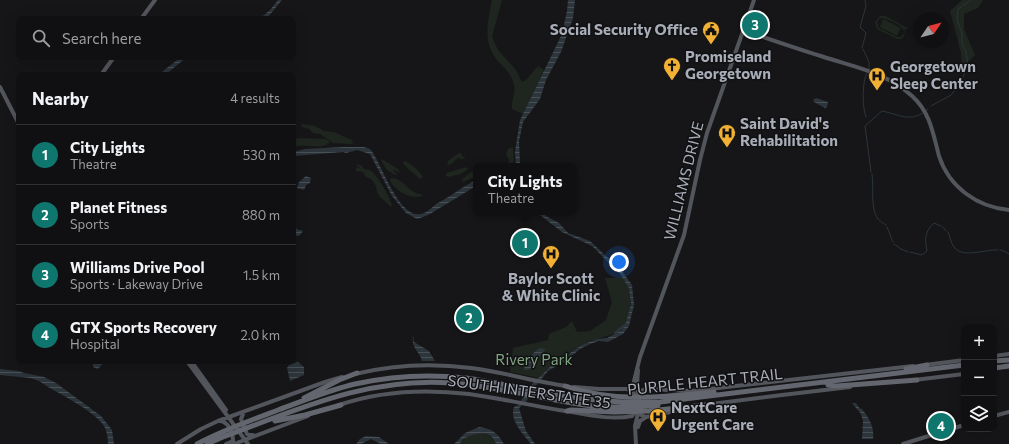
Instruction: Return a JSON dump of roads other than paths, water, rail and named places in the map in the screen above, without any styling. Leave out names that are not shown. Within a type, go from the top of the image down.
[{"type":"highway","points":[[997,362],[1009,360]]},
{"type":"highway","points":[[856,378],[927,365]]},
{"type":"highway","name":"PURPLE HEART TRAIL","points":[[209,444],[223,437],[334,396],[388,385],[415,382],[450,383],[553,397],[608,402],[644,402],[737,393],[961,365]]},
{"type":"highway","points":[[997,365],[1009,366]]},
{"type":"highway","points":[[997,368],[1009,366]]},
{"type":"highway","name":"PURPLE HEART TRAIL","points":[[197,444],[222,431],[340,388],[381,380],[419,376],[446,376],[481,380],[592,406],[628,407],[648,406],[961,368]]},
{"type":"highway","points":[[248,421],[300,400],[339,380],[357,373]]},
{"type":"highway","points":[[828,385],[837,386],[917,380]]},
{"type":"highway","points":[[564,386],[608,396],[648,398],[725,391],[737,393]]},
{"type":"highway","points":[[648,398],[684,392]]},
{"type":"highway","points":[[260,423],[305,415],[341,405]]},
{"type":"highway","points":[[567,411],[614,412],[663,410],[705,405]]},
{"type":"highway","points":[[592,406],[614,412]]},
{"type":"main road","points":[[143,16],[155,0]]},
{"type":"main road","name":"WILLIAMS DRIVE","points":[[637,444],[637,368],[642,350],[684,235],[709,126],[754,0]]},
{"type":"main road","points":[[743,30],[881,75],[912,96],[924,110],[933,128],[943,165],[956,186],[979,202],[994,208],[1009,210]]},
{"type":"main road","points":[[103,72],[112,60]]},
{"type":"main road","points":[[0,87],[16,118]]},
{"type":"main road","points":[[997,356],[1009,354]]},
{"type":"main road","points":[[626,389],[632,386],[636,381],[641,387],[647,389],[684,392],[961,360]]},
{"type":"main road","points":[[189,364],[223,409],[231,414],[237,415]]},
{"type":"main road","points":[[193,364],[230,419],[244,435],[248,443],[236,443]]},
{"type":"main road","name":"SOUTH INTERSTATE 35","points":[[177,444],[194,433],[218,421],[230,419],[244,412],[325,382],[357,373],[391,368],[431,365],[471,368],[564,386],[599,389],[626,389],[637,395]]},
{"type":"main road","points":[[626,417],[637,426],[640,421],[646,417],[705,405],[961,374]]},
{"type":"main road","points":[[637,395],[647,389]]},
{"type":"main road","name":"SOUTH INTERSTATE 35","points":[[248,443],[257,436],[341,405],[371,397],[422,392],[471,394],[591,415],[626,417],[632,416],[637,412]]},
{"type":"main road","points":[[218,421],[223,416],[223,409]]},
{"type":"main road","points":[[244,412],[241,418],[244,435]]},
{"type":"main road","points":[[637,412],[646,417]]},
{"type":"main road","points":[[997,415],[1009,412]]},
{"type":"main road","points":[[244,435],[251,435],[303,418]]},
{"type":"main road","points":[[218,421],[223,421],[227,424],[233,438],[233,441],[226,444]]},
{"type":"main road","points":[[903,444],[961,426]]},
{"type":"waterway","points":[[862,48],[866,33],[860,27],[866,6],[865,0]]},
{"type":"waterway","points":[[931,106],[951,95],[960,84],[968,65],[966,52],[962,43],[962,33],[957,20],[958,9],[971,0]]},
{"type":"waterway","points":[[863,49],[869,62],[869,67]]},
{"type":"waterway","points":[[866,117],[863,95],[864,82],[867,73]]},
{"type":"waterway","points":[[871,172],[865,126],[882,111],[908,117],[918,116],[923,113]]},
{"type":"waterway","points":[[872,174],[874,209],[878,219],[886,225]]},
{"type":"waterway","points":[[910,252],[922,255],[927,251],[926,240],[928,230],[934,223],[941,226]]},
{"type":"waterway","points":[[887,227],[893,242]]},
{"type":"waterway","points":[[943,227],[946,231]]},
{"type":"waterway","points":[[948,232],[951,242],[958,251],[974,253],[998,250]]},
{"type":"waterway","points":[[894,244],[908,252]]},
{"type":"waterway","points":[[1000,250],[1009,254]]},
{"type":"waterway","points":[[615,333],[625,325]]},
{"type":"place","name":"Williams Drive Pool","points":[[755,25]]},
{"type":"place","name":"Social Security Office","points":[[711,45]]},
{"type":"place","name":"Promiseland Georgetown","points":[[672,81]]},
{"type":"place","name":"Georgetown Sleep Center","points":[[877,91]]},
{"type":"place","name":"Saint David's Rehabilitation","points":[[727,148]]},
{"type":"place","name":"City Lights","points":[[525,243]]},
{"type":"place","name":"Baylor Scott & White Clinic","points":[[551,269]]},
{"type":"place","name":"Planet Fitness","points":[[469,318]]},
{"type":"place","name":"GTX Sports Recovery","points":[[941,426]]},
{"type":"place","name":"NextCare Urgent Care","points":[[658,432]]},
{"type":"park label","name":"Rivery Park","points":[[534,360]]}]
